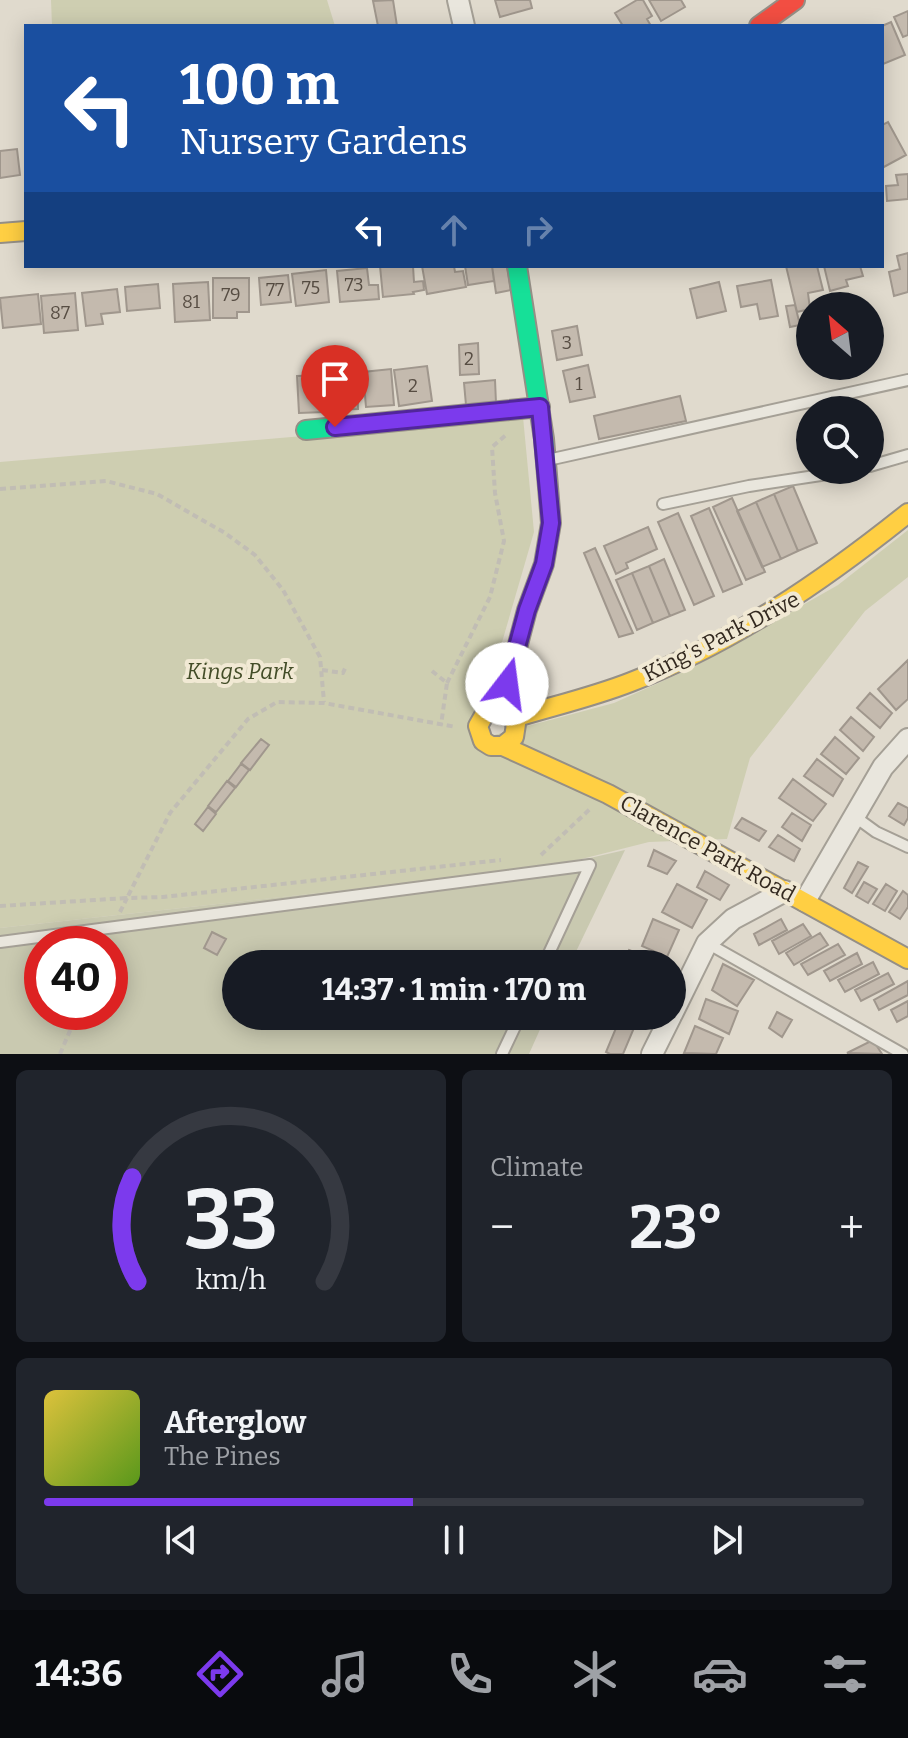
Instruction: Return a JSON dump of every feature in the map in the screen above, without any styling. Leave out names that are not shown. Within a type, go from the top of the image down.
[{"type":"street","points":[[458,0],[464,24]]},
{"type":"street","points":[[762,24],[795,0]]},
{"type":"street","points":[[0,233],[24,231]]},
{"type":"street","points":[[507,713],[527,610],[551,523],[540,407],[517,268]]},
{"type":"street","points":[[306,430],[540,407]]},
{"type":"street","name":"King's Park Drive","points":[[507,713],[632,682],[674,664],[810,590],[908,513]]},
{"type":"street","points":[[484,713],[507,713],[516,724],[514,737],[497,748],[484,743],[478,724],[484,713]]},
{"type":"street","points":[[805,901],[883,767],[908,739]]},
{"type":"street","name":"Clarence Park Road","points":[[503,746],[608,794],[908,959]]},
{"type":"street","points":[[686,986],[707,943],[733,919],[785,891]]},
{"type":"street","points":[[652,1054],[664,1030]]},
{"type":"lane","points":[[546,460],[908,380]]},
{"type":"lane","points":[[884,462],[908,455]]},
{"type":"lane","points":[[663,504],[796,479]]},
{"type":"lane","points":[[854,816],[876,832],[908,847]]},
{"type":"lane","points":[[0,942],[590,865],[551,950]]},
{"type":"lane","points":[[707,943],[903,1054]]},
{"type":"lane","points":[[502,1054],[513,1030]]},
{"type":"path","points":[[441,725],[447,683],[490,597],[504,541],[495,493],[492,447],[511,430]]},
{"type":"path","points":[[0,489],[106,481],[157,494],[192,512],[255,555],[283,590],[320,657],[324,703]]},
{"type":"path","points":[[322,670],[343,673],[346,666]]},
{"type":"path","points":[[432,671],[447,683]]},
{"type":"path","points":[[119,915],[170,813],[248,719],[277,702],[324,703],[478,731]]},
{"type":"path","points":[[540,857],[608,794]]},
{"type":"path","points":[[0,906],[163,897],[508,859]]},
{"type":"path","points":[[60,1054],[70,1030]]},
{"type":"green space","points":[[51,0],[327,0],[334,24],[52,24]]},
{"type":"green space","name":"Kings Park","points":[[523,417],[534,532],[480,718],[483,738],[614,703],[694,667],[838,585],[908,530],[908,577],[865,611],[750,758],[727,839],[649,842],[546,868],[0,928],[0,462]]},
{"type":"green space","points":[[625,850],[577,950],[222,950],[222,1030],[540,1030],[529,1054],[0,1054],[0,928],[546,868]]},
{"type":"building","points":[[393,0],[397,24],[378,24],[373,1]]},
{"type":"building","points":[[495,0],[530,0],[532,8],[500,17]]},
{"type":"building","points":[[637,0],[643,0],[652,16],[647,19],[650,24],[622,24],[615,13]]},
{"type":"building","points":[[649,0],[681,0],[685,7],[661,21]]},
{"type":"building","points":[[908,11],[908,35],[903,37],[894,17]]},
{"type":"building","points":[[891,22],[905,55],[884,64],[884,25]]},
{"type":"building","points":[[888,122],[906,155],[884,167],[884,124]]},
{"type":"building","points":[[17,149],[20,175],[0,178],[0,151]]},
{"type":"building","points":[[908,174],[908,199],[887,201],[886,186],[898,185],[896,175]]},
{"type":"building","points":[[908,253],[908,292],[894,296],[889,272],[900,269],[897,256]]},
{"type":"building","points":[[367,268],[369,285],[378,285],[379,299],[340,302],[337,271]]},
{"type":"building","points":[[380,268],[413,268],[414,282],[423,281],[424,290],[414,294],[383,297]]},
{"type":"building","points":[[422,268],[463,271],[466,287],[427,294]]},
{"type":"building","points":[[465,268],[492,268],[494,281],[468,285]]},
{"type":"building","points":[[492,268],[507,268],[511,290],[496,293]]},
{"type":"building","points":[[786,268],[818,268],[823,290],[796,292],[796,308]]},
{"type":"building","points":[[824,268],[861,268],[863,276],[846,280],[848,286],[830,291]]},
{"type":"building","points":[[326,270],[329,302],[296,306],[292,274]]},
{"type":"building","points":[[288,275],[291,302],[261,305],[259,278]]},
{"type":"building","points":[[213,278],[249,278],[249,312],[237,312],[237,318],[213,318]]},
{"type":"building","points":[[771,280],[778,316],[760,319],[757,304],[741,307],[737,286]]},
{"type":"building","points":[[208,282],[210,320],[175,322],[173,284]]},
{"type":"building","points":[[719,282],[726,311],[697,318],[690,289]]},
{"type":"building","points":[[158,284],[160,308],[127,311],[125,287]]},
{"type":"building","points":[[117,289],[120,312],[101,314],[103,324],[86,326],[82,293]]},
{"type":"building","points":[[75,293],[78,330],[44,333],[41,296]]},
{"type":"building","points":[[38,294],[41,324],[3,328],[0,298]]},
{"type":"building","points":[[795,305],[796,326],[790,327],[786,306]]},
{"type":"building","points":[[577,326],[582,355],[557,360],[552,331]]},
{"type":"building","points":[[478,343],[479,374],[460,375],[459,345]]},
{"type":"building","points":[[588,365],[595,397],[570,402],[563,371]]},
{"type":"building","points":[[427,366],[432,401],[399,406],[394,370]]},
{"type":"building","points":[[391,369],[394,405],[366,407],[363,372]]},
{"type":"building","points":[[357,374],[358,409],[332,410],[330,375]]},
{"type":"building","points":[[323,375],[325,412],[299,413],[297,376]]},
{"type":"building","points":[[495,380],[496,403],[466,405],[464,383]]},
{"type":"building","points":[[680,396],[686,421],[599,439],[594,416]]},
{"type":"building","points":[[793,486],[817,543],[798,551],[774,494]]},
{"type":"building","points":[[774,494],[798,551],[781,559],[756,502]]},
{"type":"building","points":[[732,498],[765,572],[746,580],[713,507]]},
{"type":"building","points":[[756,502],[781,559],[762,567],[737,511]]},
{"type":"building","points":[[709,508],[742,584],[723,592],[691,516]]},
{"type":"building","points":[[678,513],[714,596],[694,605],[658,522]]},
{"type":"building","points":[[648,527],[657,549],[626,563],[628,568],[616,574],[604,546]]},
{"type":"building","points":[[595,548],[633,633],[619,637],[584,553]]},
{"type":"building","points":[[664,559],[685,610],[670,616],[649,566]]},
{"type":"building","points":[[649,566],[670,616],[653,623],[632,573]]},
{"type":"building","points":[[632,573],[653,623],[637,630],[616,580]]},
{"type":"building","points":[[908,660],[908,699],[896,710],[878,689]]},
{"type":"building","points":[[870,693],[892,713],[880,728],[857,708]]},
{"type":"building","points":[[851,717],[874,737],[863,751],[840,730]]},
{"type":"building","points":[[835,737],[859,758],[846,774],[821,754]]},
{"type":"building","points":[[261,739],[269,745],[250,770],[241,763]]},
{"type":"building","points":[[817,759],[843,779],[833,796],[804,776]]},
{"type":"building","points":[[241,764],[249,770],[236,787],[228,781]]},
{"type":"building","points":[[793,779],[826,804],[813,821],[779,798]]},
{"type":"building","points":[[227,781],[235,788],[216,812],[208,806]]},
{"type":"building","points":[[898,803],[908,808],[904,825],[889,816]]},
{"type":"building","points":[[208,807],[216,814],[203,831],[195,824]]},
{"type":"building","points":[[792,813],[811,825],[802,841],[782,827]]},
{"type":"building","points":[[742,818],[766,831],[759,841],[735,828]]},
{"type":"building","points":[[778,835],[800,849],[794,861],[769,847]]},
{"type":"building","points":[[654,850],[676,861],[667,874],[648,866]]},
{"type":"building","points":[[858,862],[868,867],[852,893],[844,888]]},
{"type":"building","points":[[705,871],[729,885],[720,900],[697,887]]},
{"type":"building","points":[[864,882],[877,889],[868,903],[856,896]]},
{"type":"building","points":[[677,884],[707,900],[692,928],[662,912]]},
{"type":"building","points":[[886,884],[897,891],[885,911],[873,904]]},
{"type":"building","points":[[903,891],[908,895],[908,907],[900,919],[889,912]]},
{"type":"building","points":[[653,919],[679,930],[670,950],[651,950],[642,946]]},
{"type":"building","points":[[781,919],[787,930],[759,945],[754,934]]},
{"type":"building","points":[[803,924],[811,936],[779,954],[772,941]]},
{"type":"building","points":[[212,932],[226,939],[217,955],[204,948]]},
{"type":"building","points":[[820,933],[828,945],[794,965],[786,953]]},
{"type":"building","points":[[838,944],[845,955],[808,975],[801,964]]},
{"type":"building","points":[[857,953],[862,964],[830,981],[824,971]]},
{"type":"building","points":[[873,962],[879,974],[845,992],[838,980]]},
{"type":"building","points":[[723,964],[754,980],[737,1006],[712,990]]},
{"type":"building","points":[[888,973],[894,984],[861,1001],[855,990]]},
{"type":"building","points":[[908,981],[908,995],[879,1010],[874,1000]]},
{"type":"building","points":[[706,999],[738,1011],[729,1034],[699,1019]]},
{"type":"building","points":[[908,1001],[908,1016],[897,1022],[891,1010]]},
{"type":"building","points":[[777,1012],[792,1020],[782,1037],[769,1028]]},
{"type":"building","points":[[695,1026],[723,1038],[716,1054],[684,1053]]},
{"type":"building","points":[[615,1030],[633,1030],[623,1054],[606,1052]]},
{"type":"building","points":[[873,1040],[882,1054],[847,1053]]},
{"type":"traffic: fast","points":[[501,709],[527,610],[544,564],[551,523],[544,439],[517,268]]},
{"type":"traffic: fast","points":[[306,430],[540,407]]},
{"type":"traffic: slow","points":[[0,233],[24,231]]},
{"type":"traffic: slow","points":[[514,718],[617,687],[705,649],[810,586],[908,513]]},
{"type":"traffic: slow","points":[[503,746],[514,737],[516,724],[507,711],[495,709],[486,712],[478,726],[483,741],[491,746],[503,746],[608,794],[908,959]]},
{"type":"traffic: jam","points":[[762,24],[795,0]]},
{"type":"route","points":[[335,427],[540,407],[551,523],[544,564],[527,610],[507,684]]}]
